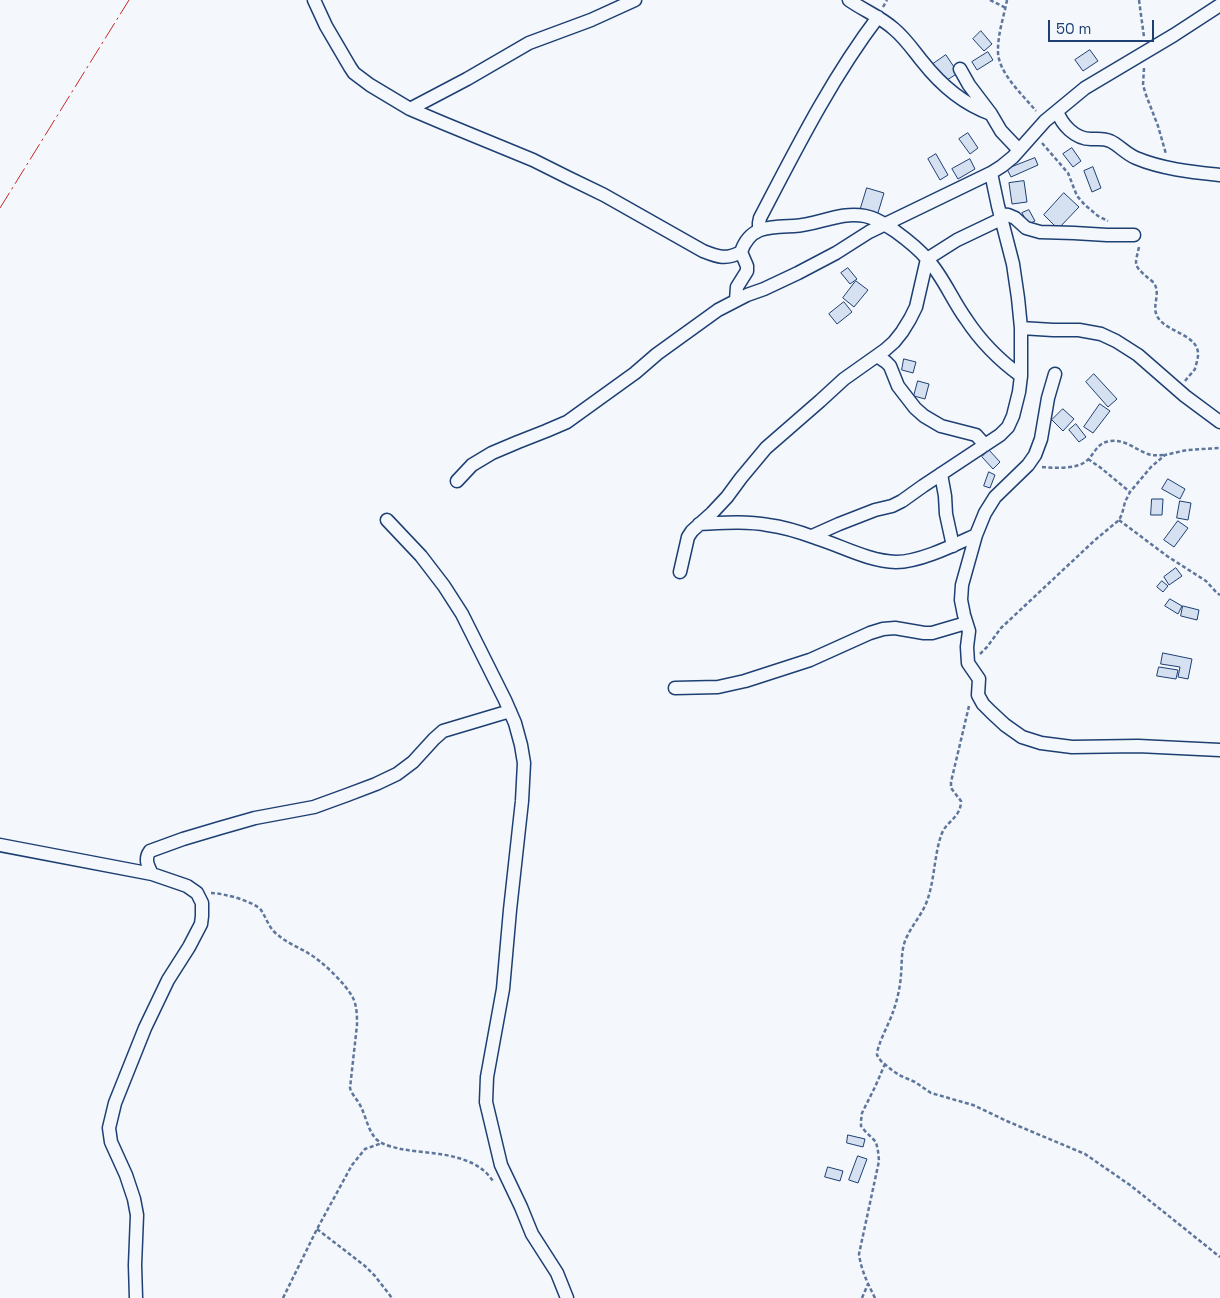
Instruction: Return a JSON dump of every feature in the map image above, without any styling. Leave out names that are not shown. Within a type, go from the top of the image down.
[{"type":"street","points":[[314,0],[326,26],[354,73],[370,85],[410,109],[540,164],[604,195],[703,251],[716,256],[733,256],[741,252],[747,240],[759,230],[804,226],[831,218],[856,214],[867,216],[885,224],[927,259],[953,301],[979,337],[999,359],[1021,376]]},
{"type":"street","points":[[410,109],[468,79],[529,42],[591,20],[635,0]]},
{"type":"street","points":[[849,0],[894,29],[933,74],[952,92],[973,106],[991,114]]},
{"type":"street","points":[[457,481],[472,465],[492,453],[567,422],[718,310],[736,300],[798,273],[836,253],[869,232],[991,173],[1002,166],[1057,111],[1085,88],[1220,5]]},
{"type":"street","points":[[759,230],[760,218],[826,94],[878,17]]},
{"type":"street","points":[[960,69],[1001,131],[1019,150]]},
{"type":"street","points":[[1057,111],[1068,128],[1082,138],[1109,140],[1134,157],[1155,165],[1220,175]]},
{"type":"street","points":[[812,536],[902,501],[1000,435],[1008,427],[1013,416],[1021,376],[1021,328],[1013,264],[991,173]]},
{"type":"street","points":[[680,572],[688,537],[692,531],[727,497],[766,448],[844,379],[894,342],[910,319],[918,300],[927,259],[941,249],[1000,216],[1008,215],[1015,218],[1026,228],[1040,232],[1134,235]]},
{"type":"street","points":[[736,300],[738,287],[747,271],[747,266],[741,252]]},
{"type":"street","points":[[1021,328],[1079,330],[1101,334],[1124,345],[1138,355],[1177,390],[1220,422]]},
{"type":"street","points":[[877,356],[890,366],[898,386],[915,408],[924,416],[940,426],[976,436],[985,445]]},
{"type":"street","points":[[1055,374],[1048,398],[1041,439],[1035,455],[1028,465],[995,497],[985,513],[976,536],[962,585],[961,600],[969,630],[966,647],[968,663],[979,680],[978,695],[991,712],[1005,725],[1022,736],[1041,743],[1072,747],[1138,746],[1220,750]]},
{"type":"street","points":[[942,474],[946,514],[953,546]]},
{"type":"street","points":[[386,520],[421,556],[462,614],[516,723],[522,745],[524,763],[522,801],[508,942],[503,989],[487,1077],[486,1102],[501,1165],[522,1207],[532,1234],[556,1273],[567,1298]]},
{"type":"street","points":[[699,524],[767,524],[812,536],[881,560],[898,562],[953,546],[976,536]]},
{"type":"street","points":[[675,688],[718,687],[745,681],[810,660],[883,629],[895,628],[932,633],[966,623]]},
{"type":"street","points":[[152,874],[147,860],[147,855],[150,851],[238,823],[314,807],[354,793],[397,774],[413,762],[443,731],[510,711]]},
{"type":"street","points":[[0,845],[152,874],[187,886],[197,893],[202,903],[201,924],[168,980],[145,1028],[115,1103],[110,1128],[111,1142],[126,1175],[137,1215],[136,1298]]},
{"type":"path","points":[[990,0],[1006,8]]},
{"type":"path","points":[[1007,0],[999,38],[998,52],[1002,67],[1046,122]]},
{"type":"path","points":[[1139,0],[1144,33],[1143,85],[1164,146],[1169,167]]},
{"type":"path","points":[[1033,135],[1068,173],[1076,196],[1109,221]]},
{"type":"path","points":[[1134,235],[1139,245],[1136,264],[1138,270],[1155,285],[1158,294],[1156,310],[1158,317],[1168,326],[1193,342],[1198,349],[1195,369],[1177,390]]},
{"type":"path","points":[[1028,465],[1049,468],[1081,465],[1097,447],[1113,440],[1129,444],[1148,454],[1154,455],[1220,448]]},
{"type":"path","points":[[968,663],[987,647],[1005,624],[1119,520],[1130,492],[1151,467],[1165,455]]},
{"type":"path","points":[[1088,459],[1115,478],[1130,492]]},
{"type":"path","points":[[1119,520],[1167,556],[1206,581],[1220,595]]},
{"type":"path","points":[[970,703],[951,782],[951,788],[961,804],[957,814],[943,830],[928,899],[923,912],[911,929],[904,945],[897,999],[877,1051],[878,1055],[884,1064],[931,1093],[973,1105],[1085,1154],[1130,1185],[1220,1258]]},
{"type":"path","points":[[197,893],[215,893],[228,896],[260,909],[266,921],[277,935],[309,953],[332,972],[348,990],[354,999],[357,1014],[350,1088],[359,1102],[375,1138],[382,1143],[403,1149],[453,1157],[470,1162],[483,1170],[496,1184]]},
{"type":"path","points":[[875,1298],[860,1263],[859,1254],[879,1162],[876,1142],[861,1126],[861,1121],[862,1113],[884,1064]]},
{"type":"path","points":[[283,1298],[317,1229],[352,1165],[365,1150],[382,1143]]},
{"type":"path","points":[[317,1229],[365,1266],[392,1298]]},
{"type":"path","points":[[862,1298],[868,1284]]},
{"type":"building","points":[[981,31],[992,44],[984,51],[973,39]]},
{"type":"building","points":[[1090,50],[1098,61],[1083,71],[1075,60]]},
{"type":"building","points":[[988,52],[993,60],[977,70],[972,62]]},
{"type":"building","points":[[946,55],[958,73],[944,82],[933,64]]},
{"type":"building","points":[[968,133],[978,148],[970,154],[959,139]]},
{"type":"building","points":[[1072,148],[1081,161],[1073,167],[1063,154]]},
{"type":"building","points":[[936,154],[948,175],[940,180],[928,159]]},
{"type":"building","points":[[1035,158],[1038,165],[1011,177],[1007,169]]},
{"type":"building","points":[[970,159],[975,169],[958,179],[952,169]]},
{"type":"building","points":[[1093,167],[1101,188],[1092,192],[1084,171]]},
{"type":"building","points":[[1024,181],[1027,202],[1012,204],[1009,183]]},
{"type":"building","points":[[867,188],[884,193],[877,216],[860,211]]},
{"type":"building","points":[[1064,193],[1079,207],[1058,229],[1044,215]]},
{"type":"building","points":[[1029,210],[1035,221],[1028,224],[1022,213]]},
{"type":"building","points":[[848,268],[857,279],[850,284],[841,273]]},
{"type":"building","points":[[856,281],[868,290],[854,307],[843,298]]},
{"type":"building","points":[[844,302],[852,312],[837,324],[829,314]]},
{"type":"building","points":[[904,359],[916,362],[913,373],[902,370]]},
{"type":"building","points":[[1094,374],[1117,399],[1108,407],[1086,382]]},
{"type":"building","points":[[918,381],[929,384],[925,399],[914,396]]},
{"type":"building","points":[[1100,404],[1110,411],[1093,433],[1084,427]]},
{"type":"building","points":[[1063,409],[1074,419],[1063,431],[1052,420]]},
{"type":"building","points":[[1076,424],[1086,437],[1079,442],[1069,430]]},
{"type":"building","points":[[989,450],[1000,462],[993,469],[982,457]]},
{"type":"building","points":[[989,472],[995,475],[990,488],[984,486]]},
{"type":"building","points":[[1168,479],[1185,489],[1180,499],[1162,489]]},
{"type":"building","points":[[1152,499],[1163,499],[1162,515],[1151,515]]},
{"type":"building","points":[[1180,501],[1191,503],[1188,520],[1177,518]]},
{"type":"building","points":[[1178,521],[1188,528],[1174,547],[1164,540]]},
{"type":"building","points":[[1176,568],[1182,576],[1169,585],[1164,577]]},
{"type":"building","points":[[1162,581],[1168,586],[1163,592],[1157,587]]},
{"type":"building","points":[[1170,599],[1182,606],[1178,614],[1165,606]]},
{"type":"building","points":[[1183,606],[1199,610],[1197,620],[1181,616]]},
{"type":"building","points":[[1163,653],[1192,659],[1188,679],[1178,677],[1180,667],[1161,664]]},
{"type":"building","points":[[1159,667],[1178,670],[1176,679],[1157,676]]},
{"type":"building","points":[[848,1135],[865,1139],[863,1147],[847,1143]]},
{"type":"building","points":[[858,1156],[867,1159],[858,1183],[849,1180]]},
{"type":"building","points":[[828,1167],[843,1171],[840,1181],[825,1177]]},
{"type":"power","points":[[0,208],[129,0]]}]
